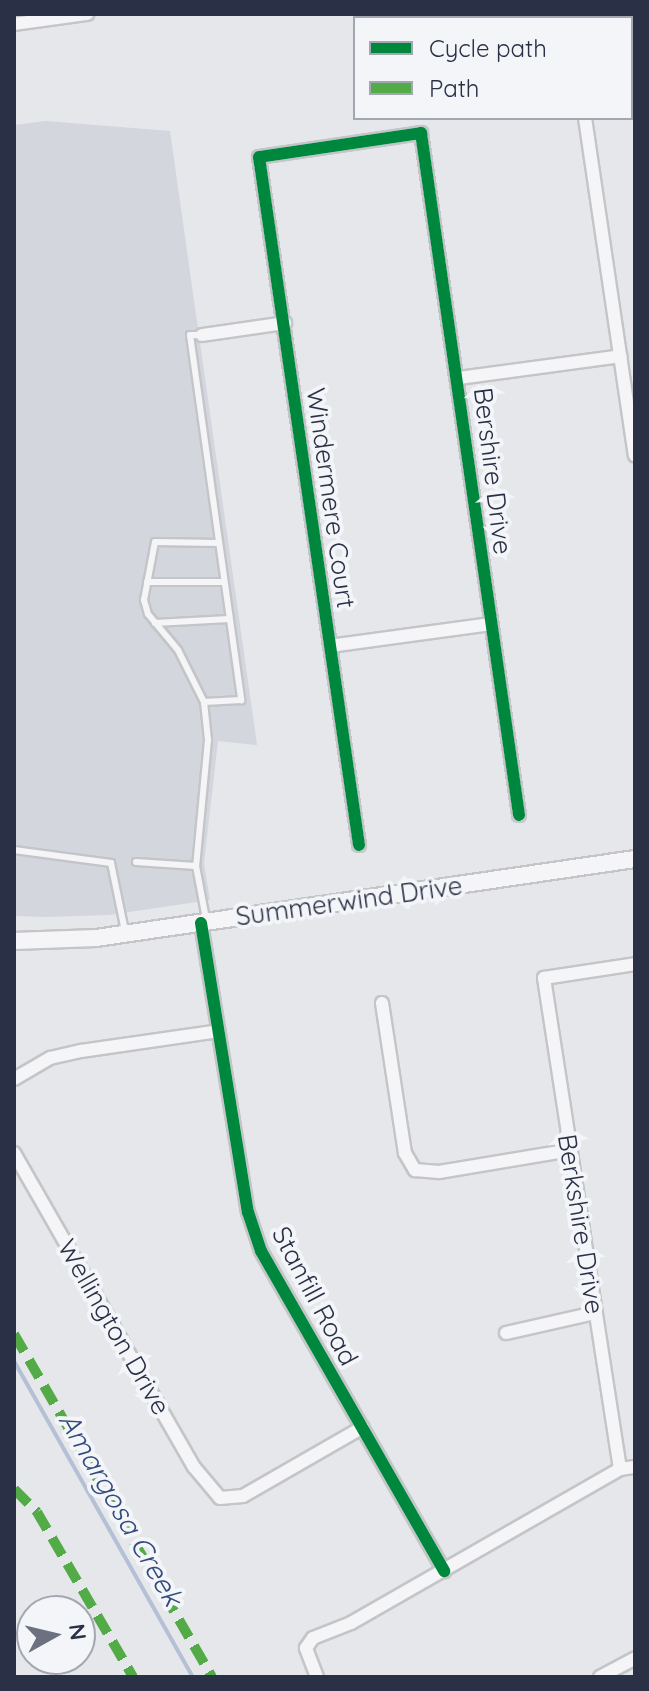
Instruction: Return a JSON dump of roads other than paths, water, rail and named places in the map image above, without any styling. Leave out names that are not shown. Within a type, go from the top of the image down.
[{"type":"street","points":[[14,24],[87,14]]},
{"type":"street","points":[[585,120],[635,455]]},
{"type":"street","name":"Bershire Drive","points":[[259,157],[421,133],[459,378],[519,815]]},
{"type":"street","name":"Windermere Court","points":[[259,157],[359,845]]},
{"type":"street","points":[[202,335],[285,323]]},
{"type":"street","points":[[459,378],[621,356]]},
{"type":"street","points":[[330,646],[491,624]]},
{"type":"street","name":"Summerwind Drive","points":[[14,941],[126,934],[635,859]]},
{"type":"street","name":"Stanfill Road","points":[[204,923],[248,1212],[261,1251],[444,1571]]},
{"type":"street","name":"Berkshire Drive","points":[[620,1469],[544,978],[635,964]]},
{"type":"street","points":[[382,1003],[405,1153],[415,1170],[439,1172],[570,1150]]},
{"type":"street","points":[[14,1079],[50,1058],[219,1031]]},
{"type":"street","name":"Wellington Drive","points":[[14,1153],[194,1467],[220,1498],[243,1496],[363,1427]]},
{"type":"street","points":[[506,1333],[595,1313]]},
{"type":"street","points":[[317,1677],[306,1648],[313,1638],[351,1623],[620,1469],[635,1467]]},
{"type":"street","points":[[600,1677],[635,1658]]},
{"type":"lane","points":[[202,335],[190,335],[241,700],[204,702]]},
{"type":"lane","points":[[204,923],[196,866],[208,740],[204,702],[178,650],[155,623],[144,600],[155,542],[218,543]]},
{"type":"lane","points":[[147,582],[224,582]]},
{"type":"lane","points":[[155,623],[229,619]]},
{"type":"lane","points":[[14,850],[111,863],[126,934]]},
{"type":"lane","points":[[136,862],[196,866]]},
{"type":"waterway","name":"Amargosa Creek","points":[[14,1361],[193,1677]]}]
